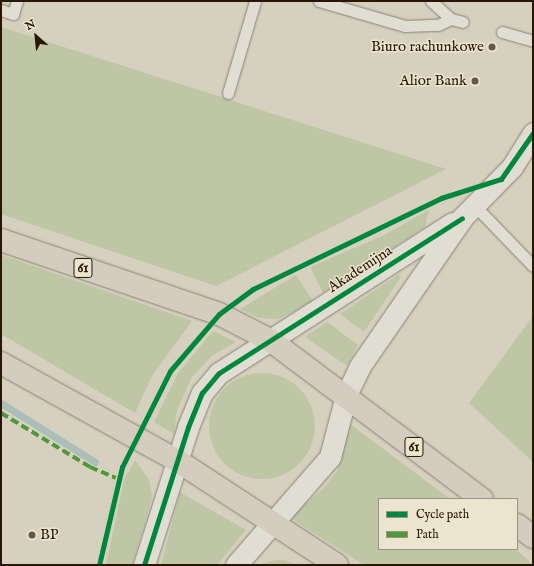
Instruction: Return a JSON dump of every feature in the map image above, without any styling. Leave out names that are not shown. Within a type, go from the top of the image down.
[{"type":"main road","name":"61","points":[[1,240],[219,314],[270,340],[346,395],[481,498]]},
{"type":"main road","points":[[1,363],[178,461],[338,565]]},
{"type":"main road","points":[[518,526],[533,538]]},
{"type":"street","name":"Akademijna","points":[[236,565],[271,522],[330,456],[346,395],[360,366],[469,212],[512,167],[533,133]]},
{"type":"street","name":"Akademijna","points":[[144,565],[202,393],[219,373],[469,212]]},
{"type":"lane","points":[[1,10],[13,14],[17,1]]},
{"type":"lane","points":[[228,93],[255,1]]},
{"type":"lane","points":[[319,1],[404,26],[438,25],[451,19]]},
{"type":"lane","points":[[431,1],[451,19],[463,22]]},
{"type":"lane","points":[[502,32],[533,41]]},
{"type":"lane","points":[[469,212],[533,266]]},
{"type":"green space","points":[[1,27],[446,169],[216,286],[1,214]]},
{"type":"green space","points":[[429,210],[425,227],[323,293],[310,267],[382,236]]},
{"type":"green space","points":[[1,255],[192,321],[152,376],[135,413],[1,334]]},
{"type":"green space","points":[[296,275],[313,301],[279,319],[259,318],[240,309]]},
{"type":"green space","points":[[398,275],[401,277],[364,332],[340,314]]},
{"type":"green space","points":[[533,316],[533,462],[469,403]]},
{"type":"green space","points":[[327,322],[358,345],[347,366],[305,337]]},
{"type":"green space","points":[[213,331],[236,342],[212,356],[192,377],[177,411],[174,434],[154,422],[178,373]]},
{"type":"green space","points":[[262,373],[282,377],[299,389],[311,406],[315,426],[311,446],[299,463],[282,475],[262,479],[242,475],[225,463],[213,446],[209,426],[213,406],[225,389],[242,377]]},
{"type":"green space","points":[[350,424],[449,498],[378,498],[378,550],[517,550],[533,565],[364,565],[289,517],[323,489],[337,471]]},
{"type":"green space","points":[[135,460],[149,480],[152,496],[147,517],[132,565],[106,565],[124,480]]},
{"type":"green space","points":[[180,492],[246,530],[217,565],[161,565]]},
{"type":"green space","points":[[276,560],[284,560],[295,565],[258,565]]},
{"type":"waterway","points":[[1,403],[95,462]]},
{"type":"marked path","points":[[1,413],[90,467],[116,478]]},
{"type":"cycle path","points":[[99,565],[122,467],[170,371],[219,314],[253,289],[441,198],[501,179],[533,133]]},
{"type":"cycle path","points":[[144,565],[188,427],[202,393],[219,373],[462,218]]},
{"type":"place","name":"Biuro rachunkowe","points":[[492,47]]},
{"type":"place","name":"Alior Bank","points":[[475,81]]},
{"type":"place","name":"BP","points":[[32,535]]}]
